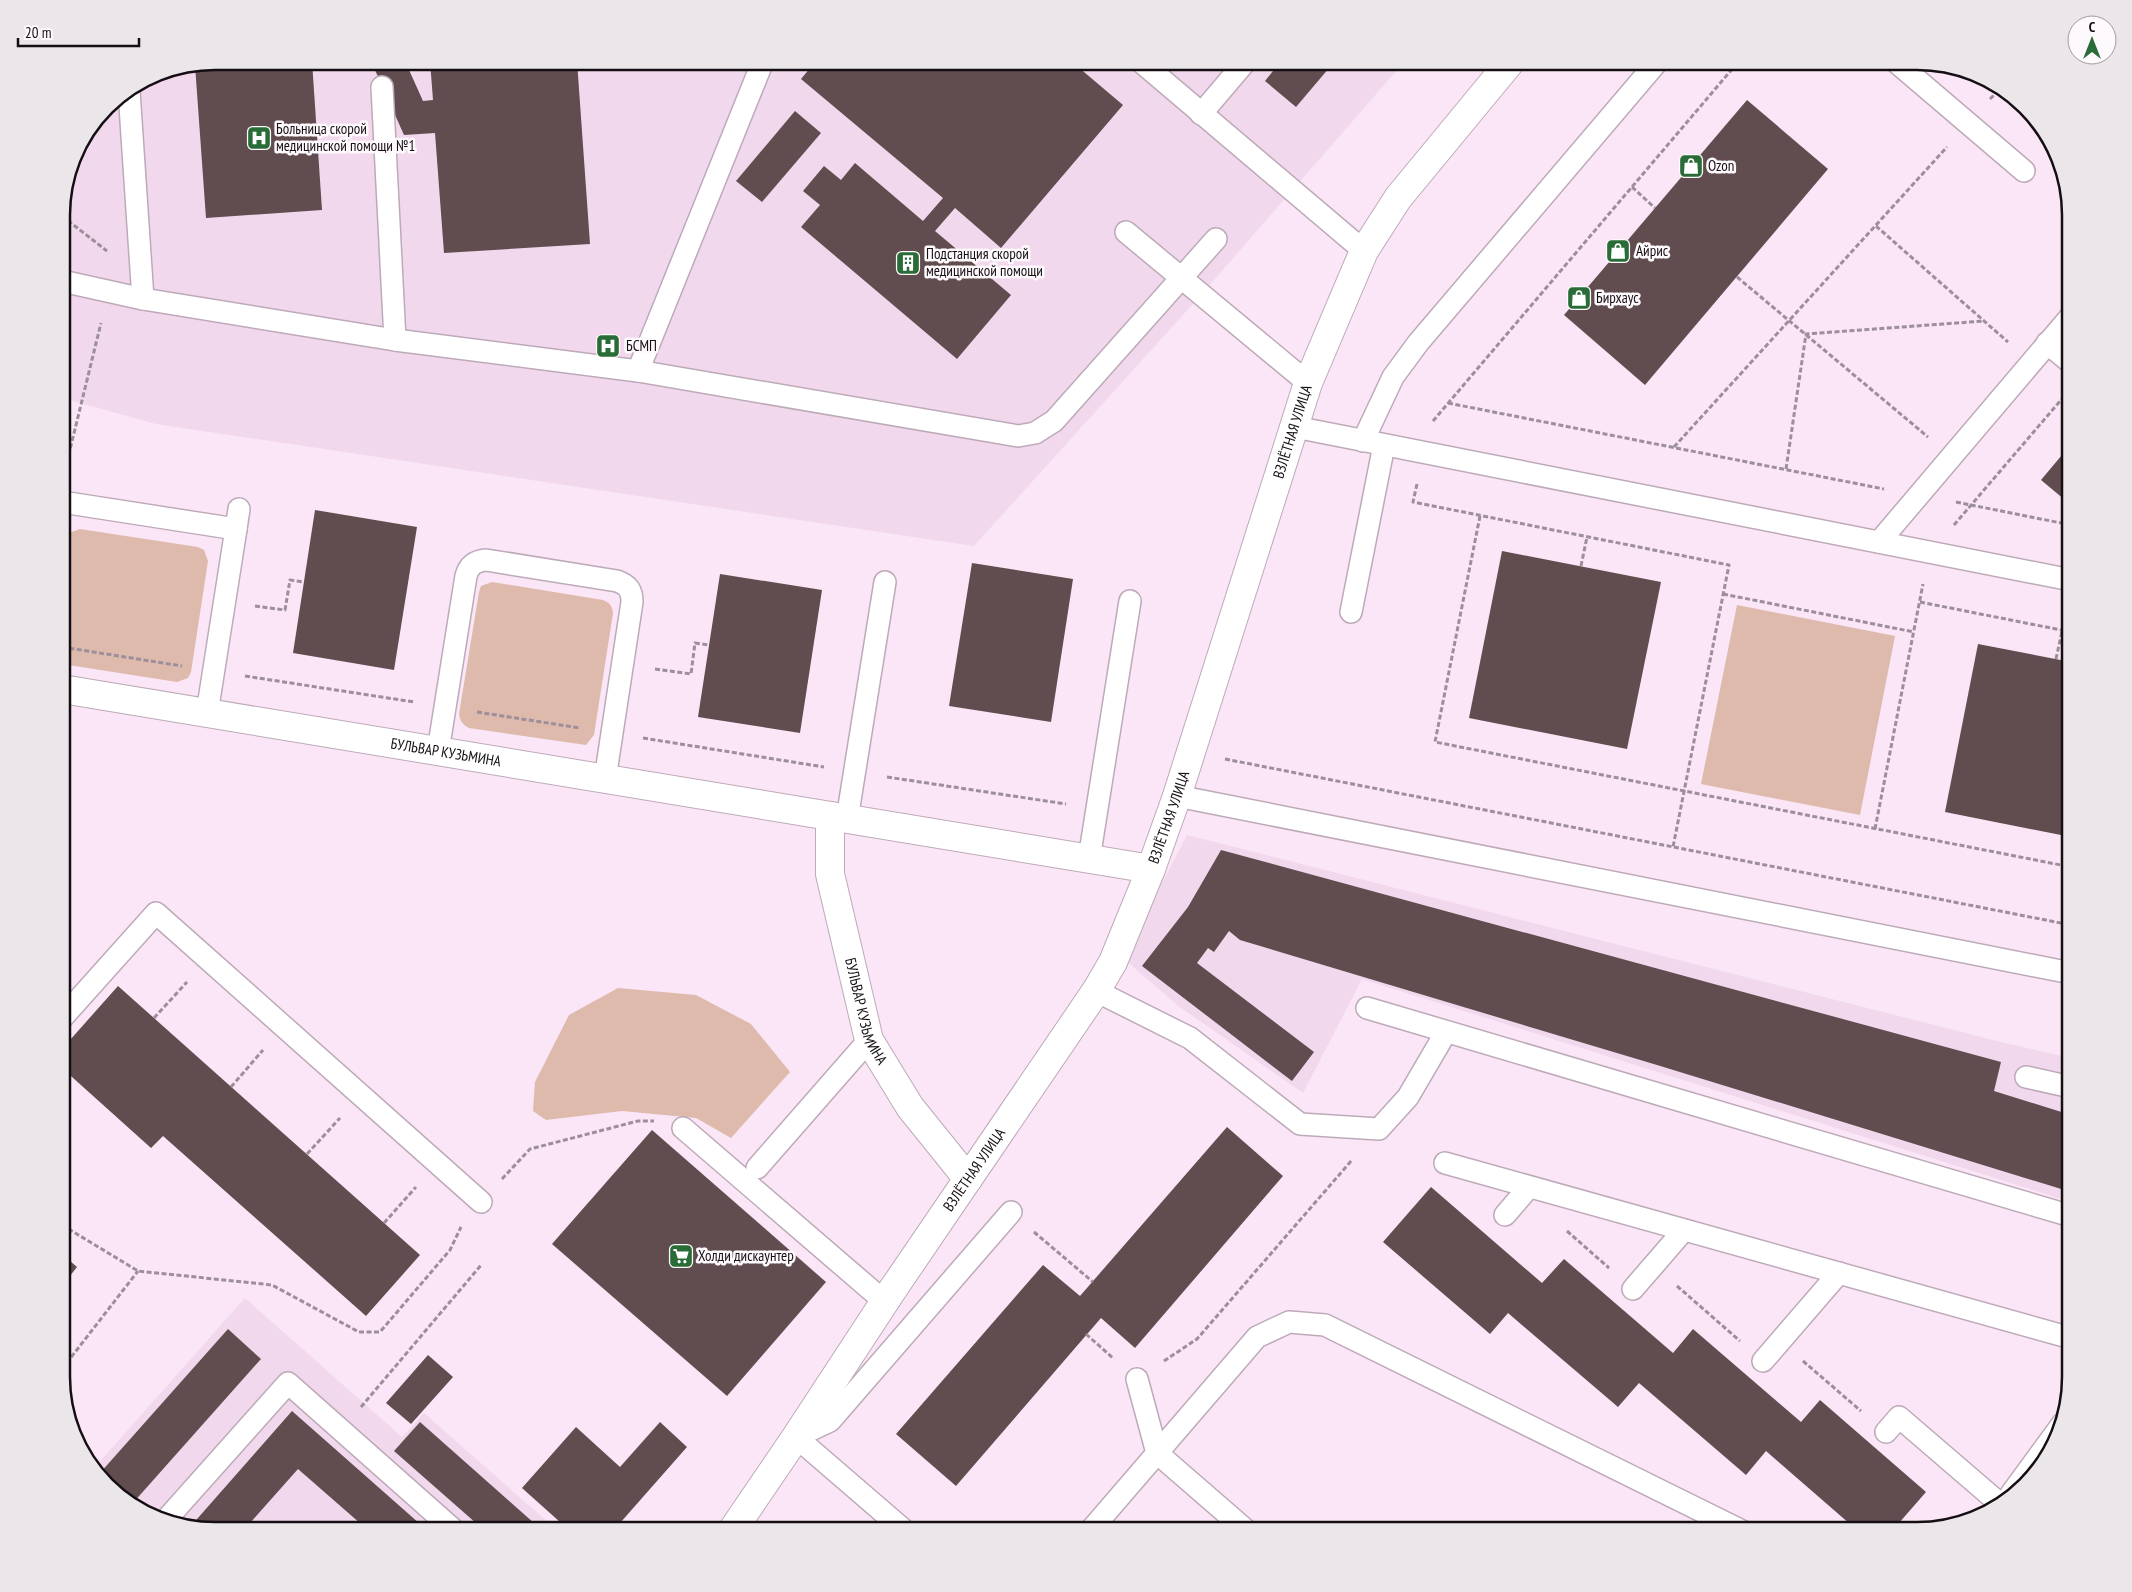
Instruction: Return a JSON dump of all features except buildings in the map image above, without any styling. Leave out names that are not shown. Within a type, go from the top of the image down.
[{"type":"street","name":"ВЗЛЁТНАЯ УЛИЦА","points":[[738,1522],[884,1302],[1096,991],[1113,962],[1177,796],[1308,384],[1364,250],[1398,198],[1504,70]]},
{"type":"street","name":"БУЛЬВАР КУЗЬМИНА","points":[[70,690],[1150,869]]},
{"type":"street","name":"БУЛЬВАР КУЗЬМИНА","points":[[839,817],[830,874],[869,1040],[910,1107],[968,1179]]},
{"type":"lane","points":[[638,371],[759,70]]},
{"type":"lane","points":[[1150,70],[1364,250]]},
{"type":"lane","points":[[1201,114],[1238,70]]},
{"type":"lane","points":[[1351,612],[1374,443],[1393,377],[1418,342],[1650,70]]},
{"type":"lane","points":[[1905,70],[2024,171]]},
{"type":"lane","points":[[382,87],[394,340]]},
{"type":"lane","points":[[129,98],[143,299]]},
{"type":"lane","points":[[1126,232],[1308,384]]},
{"type":"lane","points":[[70,282],[143,299],[394,340],[638,371],[1018,436],[1035,433],[1054,421],[1216,239]]},
{"type":"lane","points":[[1879,542],[2062,326]]},
{"type":"lane","points":[[2047,343],[2062,356]]},
{"type":"lane","points":[[1294,427],[2062,578]]},
{"type":"lane","points":[[70,503],[238,519],[207,713]]},
{"type":"lane","points":[[438,752],[466,576],[468,569],[473,564],[486,560],[617,581],[629,588],[632,594],[632,602],[605,779]]},
{"type":"lane","points":[[839,817],[854,772],[884,582]]},
{"type":"lane","points":[[1089,859],[1130,601]]},
{"type":"lane","points":[[1177,796],[2062,971]]},
{"type":"lane","points":[[70,1009],[156,913],[481,1202]]},
{"type":"lane","points":[[1096,991],[1190,1038],[1300,1124],[1379,1129],[1408,1097],[1446,1032]]},
{"type":"lane","points":[[1368,1008],[2062,1213]]},
{"type":"lane","points":[[757,1168],[869,1040]]},
{"type":"lane","points":[[2026,1077],[2062,1085]]},
{"type":"lane","points":[[683,1128],[884,1302]]},
{"type":"lane","points":[[1445,1163],[1526,1190],[1684,1230],[2062,1335]]},
{"type":"lane","points":[[1504,1215],[1526,1190]]},
{"type":"lane","points":[[895,1522],[796,1437],[830,1421],[1011,1212]]},
{"type":"lane","points":[[1633,1289],[1684,1230]]},
{"type":"lane","points":[[1763,1361],[1839,1273]]},
{"type":"lane","points":[[1098,1522],[1258,1337],[1289,1322],[1325,1325],[1724,1522]]},
{"type":"lane","points":[[1137,1379],[1157,1453],[1236,1522]]},
{"type":"lane","points":[[171,1514],[288,1383],[445,1522]]},
{"type":"lane","points":[[1886,1432],[1899,1417],[1995,1499]]},
{"type":"path","points":[[1429,426],[1731,70]]},
{"type":"path","points":[[1673,447],[1996,93]]},
{"type":"path","points":[[1632,187],[1655,208]]},
{"type":"path","points":[[70,222],[142,277]]},
{"type":"path","points":[[1876,226],[2031,363]]},
{"type":"path","points":[[1737,277],[1952,456]]},
{"type":"path","points":[[1806,334],[1984,321]]},
{"type":"path","points":[[70,453],[102,322]]},
{"type":"path","points":[[1786,469],[1806,334]]},
{"type":"path","points":[[1971,505],[2062,399]]},
{"type":"path","points":[[1448,403],[2062,523]]},
{"type":"path","points":[[1414,502],[1729,565],[1673,847]]},
{"type":"path","points":[[1480,516],[1435,742],[2062,865]]},
{"type":"path","points":[[1581,566],[1587,537]]},
{"type":"path","points":[[249,605],[285,610],[290,580],[304,582]]},
{"type":"path","points":[[1723,594],[1914,632]]},
{"type":"path","points":[[1875,829],[1920,602],[2062,631],[2056,660]]},
{"type":"path","points":[[655,669],[691,674],[695,643],[709,645]]},
{"type":"path","points":[[1191,752],[2062,923]]},
{"type":"path","points":[[854,772],[1097,809]]},
{"type":"path","points":[[154,1018],[190,978]]},
{"type":"path","points":[[231,1087],[267,1046]]},
{"type":"path","points":[[307,1154],[343,1115]]},
{"type":"path","points":[[508,1172],[530,1149],[638,1121],[658,1121],[683,1128]]},
{"type":"path","points":[[1137,1379],[1197,1339],[1379,1129]]},
{"type":"path","points":[[384,1223],[420,1183]]},
{"type":"path","points":[[1526,1190],[1633,1289]]},
{"type":"path","points":[[1011,1212],[1093,1282]]},
{"type":"path","points":[[70,1230],[138,1271],[272,1285],[359,1332],[380,1332],[450,1250],[464,1222]]},
{"type":"path","points":[[340,1430],[482,1264]]},
{"type":"path","points":[[1654,1266],[1763,1361]]},
{"type":"path","points":[[70,1359],[138,1271]]},
{"type":"path","points":[[1780,1341],[1886,1432]]},
{"type":"shaded area","name":"БСМП","points":[[215,70],[1397,70],[1201,295],[974,546],[156,424],[70,400],[70,206],[75,178],[81,160],[89,143],[106,119],[135,94],[169,78],[196,71]]},
{"type":"shaded area","points":[[80,529],[198,547],[204,550],[208,561],[191,672],[188,678],[177,682],[70,665],[70,533]]},
{"type":"shaded area","points":[[492,582],[603,600],[611,607],[613,613],[594,735],[586,745],[469,728],[461,721],[459,714],[479,592],[481,586]]},
{"type":"shaded area","points":[[1737,605],[1895,636],[1860,815],[1701,784]]},
{"type":"shaded area","points":[[1187,835],[2062,1056],[2062,1199],[1362,979],[1303,1093],[1177,1005],[1123,958]]},
{"type":"shaded area","points":[[618,988],[696,995],[751,1024],[790,1072],[731,1138],[696,1118],[622,1111],[546,1120],[533,1111],[535,1082],[569,1015]]},
{"type":"shaded area","points":[[245,1298],[402,1437],[424,1413],[548,1522],[206,1522],[187,1519],[151,1507],[119,1486],[99,1463]]},
{"type":"place","name":"Больница скорой медицинской помощи №1","points":[[259,138]]},
{"type":"place","name":"Ozon","points":[[1691,166]]},
{"type":"place","name":"Айрис","points":[[1618,251]]},
{"type":"place","name":"Подстанция скорой медицинской помощи","points":[[908,263]]},
{"type":"place","name":"Бирхаус","points":[[1579,298]]},
{"type":"place","name":"БСМП","points":[[608,346]]},
{"type":"place","name":"Холди дискаунтер","points":[[681,1256]]}]
